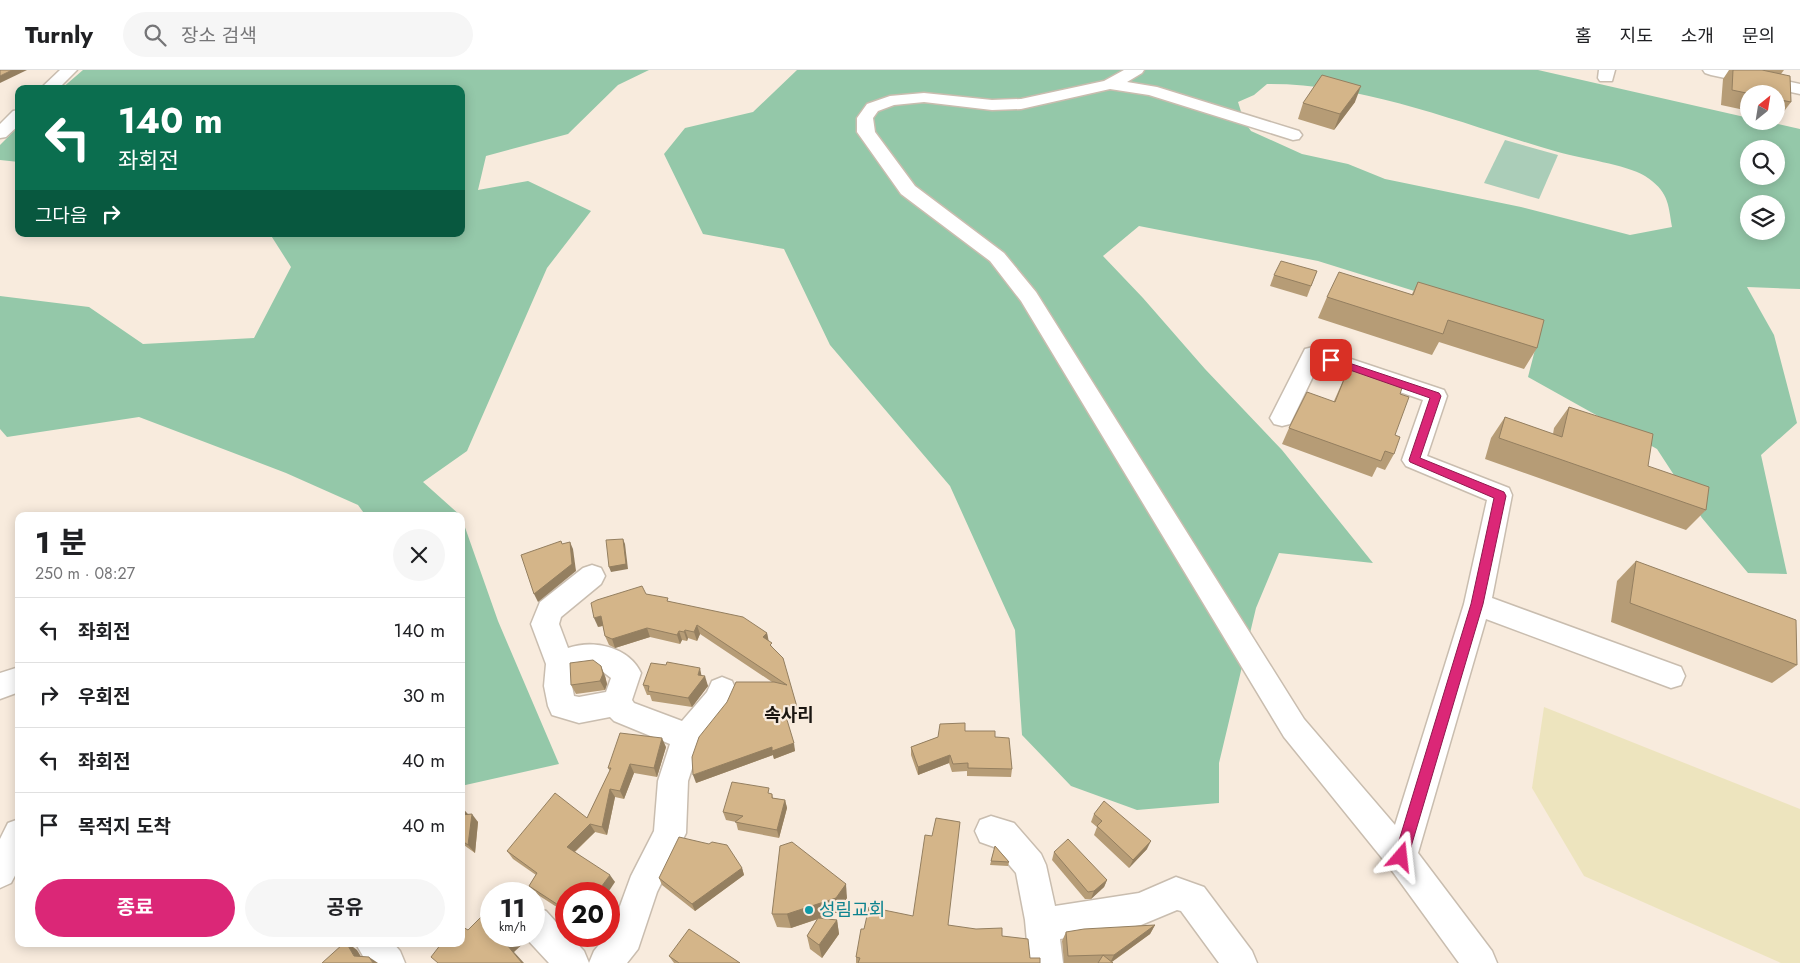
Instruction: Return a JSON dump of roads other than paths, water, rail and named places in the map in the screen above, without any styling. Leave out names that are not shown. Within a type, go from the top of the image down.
[{"type":"street","points":[[52,85],[69,70]]},
{"type":"street","points":[[1136,70],[1110,84],[1054,98],[1007,105],[925,97],[898,100],[873,107],[864,118],[866,132],[908,190],[997,257],[1029,296],[1294,728],[1401,857],[1480,963]]},
{"type":"street","points":[[1711,70],[1800,89]]},
{"type":"street","points":[[1110,84],[1151,90],[1293,135]]},
{"type":"street","points":[[0,133],[15,119]]},
{"type":"street","points":[[1282,418],[1314,354],[1436,396],[1414,460],[1500,496],[1477,604],[1401,857]]},
{"type":"street","points":[[592,576],[550,610],[545,624],[560,664],[558,686],[562,706],[579,710],[616,702]]},
{"type":"street","points":[[1477,604],[1671,676]]},
{"type":"street","points":[[560,664],[578,657],[602,656],[627,672],[616,702]]},
{"type":"street","points":[[0,686],[15,680]]},
{"type":"street","points":[[606,963],[626,937],[642,887],[670,833],[674,781],[687,736],[718,700],[722,690]]},
{"type":"street","points":[[616,702],[624,712],[687,736]]},
{"type":"street","points":[[991,831],[1002,834],[1030,865],[1042,925],[1046,963]]},
{"type":"street","points":[[0,872],[15,842]]},
{"type":"street","points":[[1042,925],[1141,909],[1176,893],[1192,900],[1240,963]]},
{"type":"street","points":[[545,935],[572,963]]},
{"type":"street","points":[[375,947],[388,963]]},
{"type":"place","name":"성림교회","points":[[809,910]]},
{"type":"district","name":"속사리","points":[[789,715]]}]
